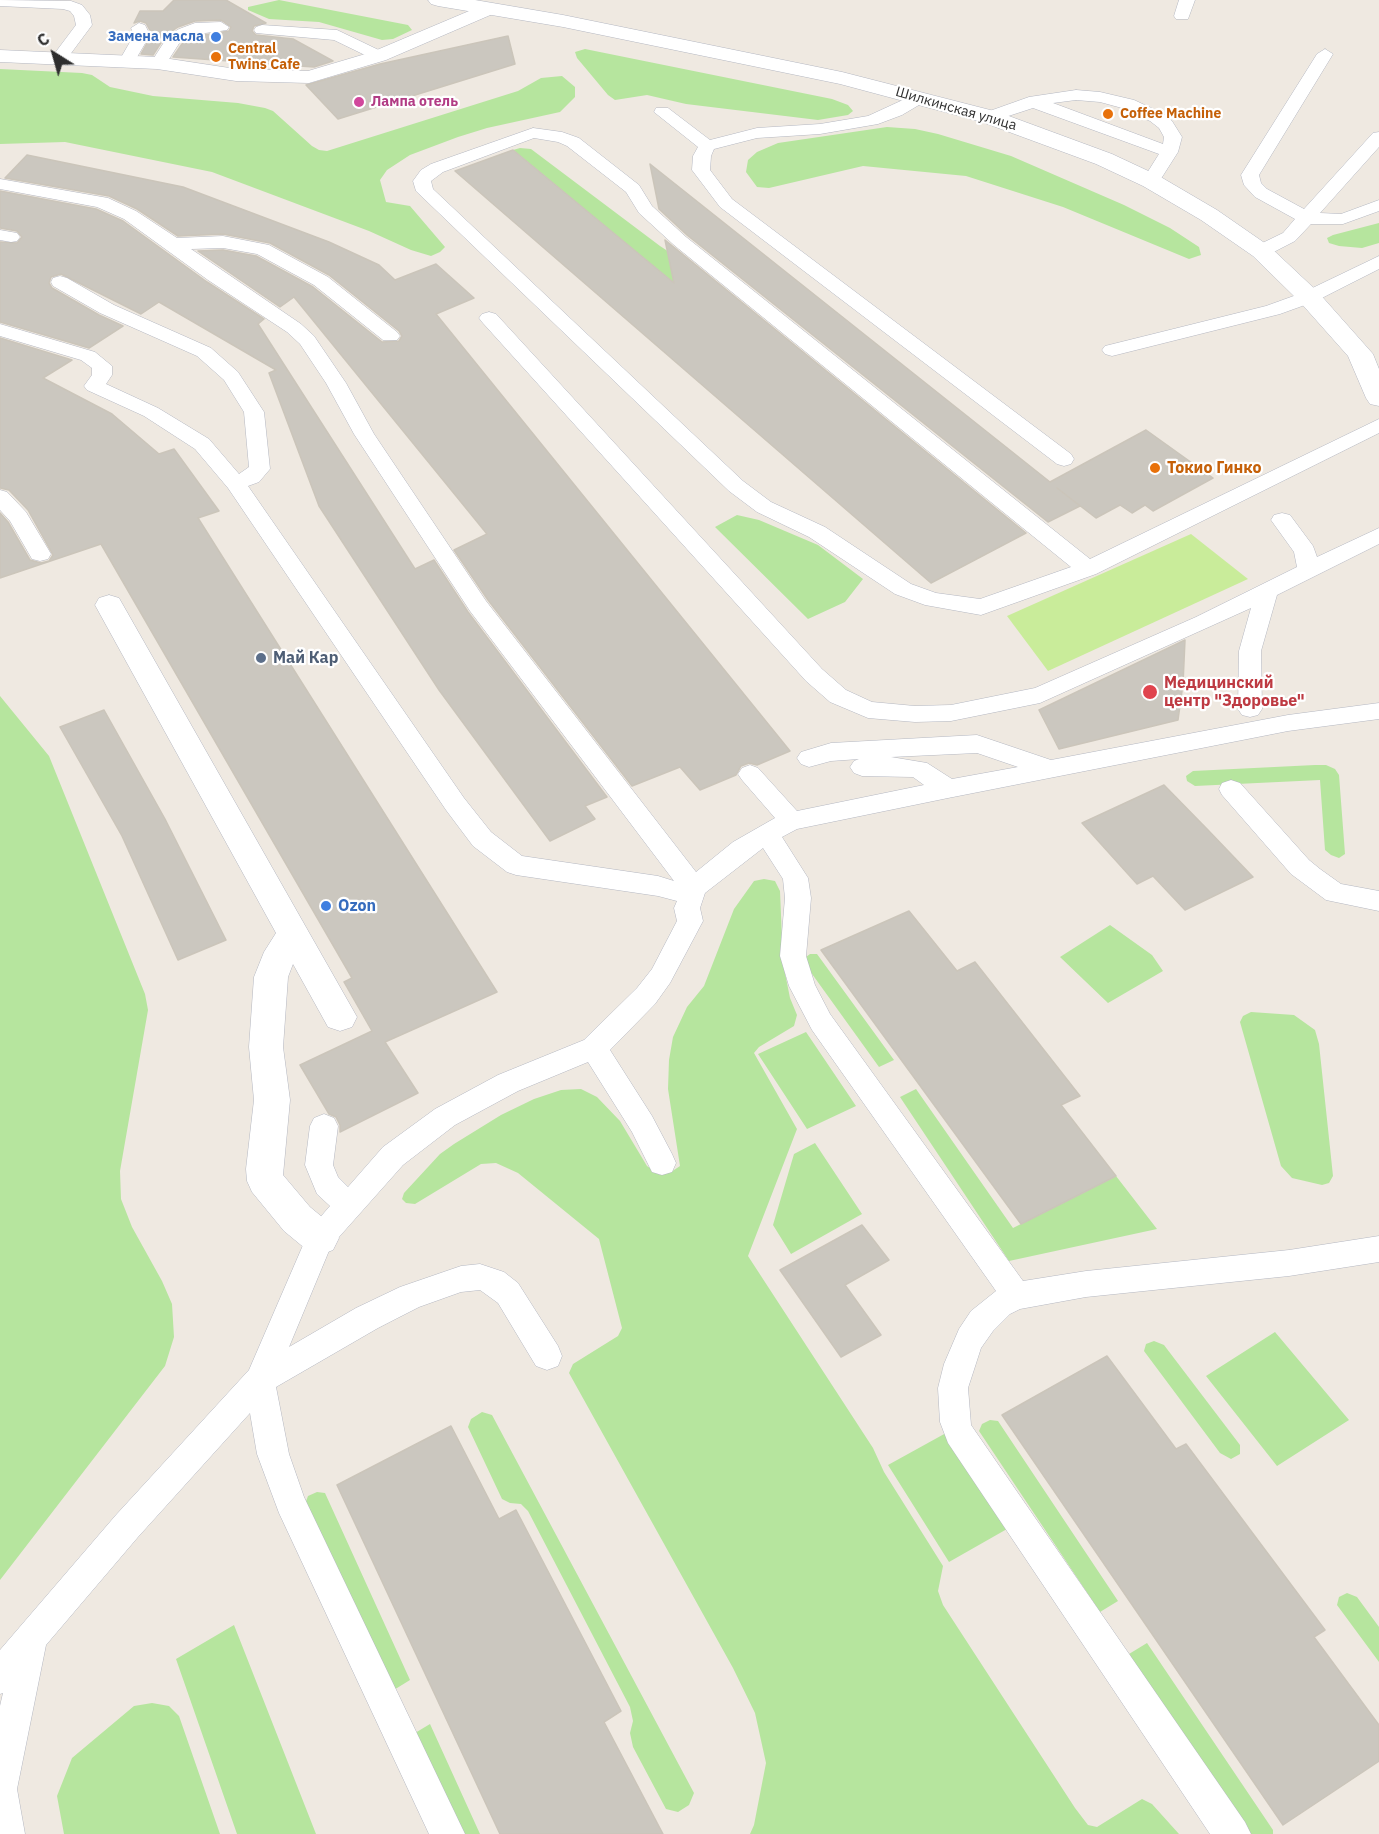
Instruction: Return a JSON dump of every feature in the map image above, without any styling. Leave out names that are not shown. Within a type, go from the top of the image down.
[{"type":"street","name":"Шилкинская улица","points":[[438,0],[563,21],[771,63],[990,117],[1071,146],[1151,181],[1209,215],[1262,251],[1309,297],[1360,354],[1379,398]]},
{"type":"street","points":[[0,56],[127,61],[236,75],[309,77],[379,56],[488,9]]},
{"type":"street","points":[[110,605],[340,1017]]},
{"type":"street","points":[[294,935],[281,952],[271,977],[266,1047],[272,1100],[264,1169],[265,1181],[297,1219],[320,1238]]},
{"type":"lane","points":[[1182,16],[1187,0]]},
{"type":"lane","points":[[0,1],[65,4],[76,8],[82,15],[84,25],[60,57]]},
{"type":"lane","points":[[158,64],[174,39],[184,32],[195,28],[221,27]]},
{"type":"lane","points":[[127,61],[142,35],[139,28]]},
{"type":"lane","points":[[262,30],[336,35],[379,56]]},
{"type":"lane","points":[[1325,54],[1250,175],[1253,185],[1261,193],[1307,218],[1343,219],[1379,205]]},
{"type":"lane","points":[[990,117],[1033,102],[1076,95],[1100,97],[1128,104],[1156,117],[1166,125],[1173,137],[1169,152],[1151,181]]},
{"type":"lane","points":[[918,98],[896,111],[872,120],[820,129],[757,133],[707,146],[702,156],[701,170],[726,203],[1064,459]]},
{"type":"lane","points":[[1033,102],[1169,152]]},
{"type":"lane","points":[[662,112],[707,146]]},
{"type":"lane","points":[[1088,569],[680,241],[645,209],[633,189],[573,142],[562,137],[533,133],[426,174],[422,181],[425,191],[736,486],[764,507],[817,532],[903,589],[933,600],[981,607],[1088,569],[1379,425]]},
{"type":"lane","points":[[1262,251],[1289,237],[1379,137]]},
{"type":"lane","points":[[0,184],[102,202],[130,215],[215,276],[294,328],[307,340],[336,383],[364,434],[478,606],[692,892]]},
{"type":"lane","points":[[172,244],[223,242],[262,249],[321,281],[390,336]]},
{"type":"lane","points":[[1112,350],[1262,313],[1309,297],[1379,262]]},
{"type":"lane","points":[[60,282],[107,309],[204,352],[231,376],[254,412],[260,469],[252,477],[235,483]]},
{"type":"lane","points":[[489,318],[814,675],[838,696],[868,710],[915,714],[951,713],[1040,694],[1204,622],[1379,535]]},
{"type":"lane","points":[[0,330],[88,356],[102,366],[102,375],[94,386],[152,412],[202,444],[235,483],[455,804],[482,839],[516,865],[692,892]]},
{"type":"lane","points":[[0,497],[18,517],[40,554]]},
{"type":"lane","points":[[1282,520],[1305,551],[1308,570]]},
{"type":"lane","points":[[1250,709],[1250,651],[1267,590]]},
{"type":"lane","points":[[447,1834],[290,1502],[273,1454],[260,1380],[320,1238],[393,1156],[445,1117],[508,1083],[594,1048],[646,996],[661,976],[690,921],[687,908],[692,892],[742,849],[780,827],[1049,769],[1288,723],[1379,711]]},
{"type":"lane","points":[[948,789],[933,776],[908,766],[816,770],[804,765],[801,757],[831,752],[977,744],[1049,769]]},
{"type":"lane","points":[[750,774],[780,827],[795,878],[798,898],[793,956],[802,986],[846,1058],[1016,1296]]},
{"type":"lane","points":[[1231,789],[1300,867],[1311,876],[1335,893],[1379,901]]},
{"type":"lane","points":[[594,1048],[642,1124],[662,1163]]},
{"type":"lane","points":[[324,1126],[319,1166],[327,1185],[349,1206]]},
{"type":"lane","points":[[1233,1834],[959,1433],[954,1422],[953,1388],[959,1364],[970,1339],[982,1321],[1000,1304],[1016,1296],[1086,1284],[1289,1263],[1379,1249]]},
{"type":"lane","points":[[0,1677],[31,1636],[127,1526],[260,1380],[367,1318],[410,1297],[461,1279],[480,1277],[494,1281],[508,1293],[547,1356]]},
{"type":"lane","points":[[7,1834],[0,1789],[31,1636]]},
{"type":"green space","points":[[279,0],[408,25],[412,30],[393,39],[382,40],[319,22],[269,19],[248,10],[248,7]]},
{"type":"green space","points":[[585,49],[832,99],[848,105],[853,111],[848,115],[818,120],[686,104],[647,95],[615,100],[608,95],[577,58],[575,52]]},
{"type":"green space","points":[[0,69],[82,73],[92,75],[110,87],[153,96],[238,103],[265,108],[273,111],[312,146],[327,151],[518,91],[541,78],[562,76],[575,87],[575,97],[560,112],[487,128],[458,137],[410,155],[387,170],[380,180],[386,202],[410,206],[445,247],[431,256],[212,172],[65,142],[0,144]]},
{"type":"green space","points":[[887,127],[915,129],[938,134],[1011,156],[1124,205],[1170,228],[1199,247],[1201,255],[1189,259],[1063,207],[966,176],[863,166],[769,188],[757,187],[746,172],[748,160],[757,152],[778,143]]},
{"type":"green space","points":[[531,149],[660,246],[713,281],[962,522],[513,150]]},
{"type":"green space","points":[[1379,223],[1379,243],[1362,248],[1339,246],[1329,243],[1327,238],[1333,235]]},
{"type":"green space","points":[[737,515],[759,520],[818,545],[863,579],[845,602],[808,619],[715,527]]},
{"type":"green space","points":[[1191,534],[1248,579],[1048,671],[1007,616]]},
{"type":"green space","points":[[0,696],[49,756],[145,994],[148,1010],[120,1171],[121,1199],[132,1227],[172,1304],[174,1337],[165,1366],[0,1580]]},
{"type":"green space","points":[[1326,765],[1335,769],[1339,775],[1345,854],[1339,858],[1325,850],[1320,780],[1195,786],[1187,781],[1186,776],[1193,771]]},
{"type":"green space","points":[[764,879],[775,881],[780,891],[783,963],[790,998],[797,1015],[794,1026],[759,1047],[754,1053],[797,1129],[748,1256],[873,1448],[884,1472],[943,1566],[938,1591],[943,1605],[1075,1808],[1088,1825],[1097,1827],[1142,1799],[1152,1804],[1179,1834],[750,1834],[754,1825],[766,1763],[755,1713],[733,1668],[569,1373],[573,1364],[618,1336],[622,1328],[599,1239],[518,1173],[496,1163],[481,1164],[415,1204],[406,1203],[402,1199],[404,1193],[440,1154],[454,1144],[501,1115],[534,1099],[561,1090],[581,1089],[597,1097],[620,1121],[647,1166],[660,1175],[680,1166],[668,1089],[673,1037],[687,1007],[704,986],[734,909],[754,881]]},
{"type":"green space","points":[[1110,925],[1152,955],[1163,971],[1108,1003],[1060,957]]},
{"type":"green space","points":[[810,954],[817,954],[894,1060],[879,1067],[802,960]]},
{"type":"green space","points":[[1251,1012],[1294,1015],[1315,1030],[1319,1044],[1333,1176],[1329,1183],[1322,1185],[1292,1178],[1281,1166],[1240,1022],[1243,1016]]},
{"type":"green space","points":[[806,1032],[856,1106],[807,1129],[758,1054]]},
{"type":"green space","points":[[916,1089],[1013,1228],[1116,1176],[1157,1229],[1009,1261],[900,1097]]},
{"type":"green space","points":[[815,1143],[862,1214],[791,1254],[773,1225],[794,1154]]},
{"type":"green space","points":[[1275,1332],[1349,1420],[1277,1466],[1206,1376]]},
{"type":"green space","points":[[1154,1341],[1164,1345],[1240,1445],[1240,1454],[1231,1459],[1220,1453],[1144,1351],[1146,1344]]},
{"type":"green space","points":[[482,1412],[492,1415],[694,1793],[689,1805],[678,1812],[666,1809],[633,1747],[630,1733],[633,1721],[630,1707],[528,1511],[521,1504],[510,1503],[502,1499],[468,1427],[471,1419]]},
{"type":"green space","points":[[990,1420],[998,1421],[1118,1601],[1100,1612],[979,1431],[982,1424]]},
{"type":"green space","points":[[946,1433],[1007,1529],[949,1562],[888,1465]]},
{"type":"green space","points":[[317,1492],[325,1493],[410,1680],[389,1693],[305,1504],[308,1496]]},
{"type":"green space","points":[[1347,1593],[1357,1597],[1379,1627],[1379,1662],[1337,1605],[1339,1597]]},
{"type":"green space","points":[[234,1625],[316,1834],[237,1834],[176,1659]]},
{"type":"green space","points":[[1147,1643],[1273,1830],[1273,1834],[1249,1834],[1129,1654]]},
{"type":"green space","points":[[152,1703],[169,1706],[179,1716],[220,1834],[64,1834],[57,1796],[72,1758],[134,1706]]},
{"type":"green space","points":[[430,1724],[480,1834],[454,1834],[410,1736]]},
{"type":"building","points":[[174,0],[226,0],[266,23],[254,26],[252,31],[256,35],[293,39],[333,61],[314,67],[173,57],[182,44],[192,37],[229,31],[231,27],[221,20],[195,21],[178,27],[166,35],[153,55],[141,54],[152,34],[146,23],[140,21],[134,23],[140,11],[163,11]]},
{"type":"building","points":[[508,36],[515,64],[338,119],[306,85],[380,64]]},
{"type":"building","points":[[513,150],[674,283],[665,240],[1026,533],[931,583],[455,171]]},
{"type":"building","points":[[27,155],[183,187],[329,242],[379,265],[395,280],[436,264],[474,298],[436,314],[790,751],[757,765],[749,763],[741,766],[736,775],[700,790],[680,767],[632,786],[488,600],[454,550],[487,534],[294,297],[280,307],[198,251],[223,250],[256,256],[313,287],[382,342],[399,341],[402,336],[399,331],[329,275],[270,243],[223,234],[178,236],[137,209],[109,196],[5,178]]},
{"type":"building","points":[[650,164],[1050,482],[1146,430],[1213,478],[1153,511],[1145,505],[1132,513],[1120,505],[1096,518],[1057,488],[1080,506],[1048,522],[687,235],[659,209]]},
{"type":"building","points":[[0,191],[96,209],[123,221],[207,282],[264,319],[258,324],[415,569],[434,560],[468,612],[607,797],[585,806],[595,819],[550,841],[439,690],[319,506],[269,373],[276,370],[159,302],[141,314],[61,274],[51,277],[49,283],[52,288],[123,326],[89,348],[0,322],[0,242],[17,243],[22,237],[17,231],[0,228]]},
{"type":"building","points":[[0,338],[72,360],[43,378],[112,414],[159,454],[174,449],[219,511],[198,518],[497,992],[385,1042],[418,1093],[340,1132],[340,1125],[336,1117],[329,1114],[300,1065],[372,1031],[344,982],[352,978],[101,544],[0,578],[0,513],[8,522],[30,560],[41,563],[49,561],[53,555],[28,510],[9,490],[0,488]]},
{"type":"building","points":[[1185,640],[1183,684],[1178,720],[1059,749],[1039,710]]},
{"type":"building","points":[[104,710],[165,819],[226,940],[178,960],[122,836],[60,727]]},
{"type":"building","points":[[1164,785],[1253,877],[1185,910],[1153,876],[1137,884],[1082,823]]},
{"type":"building","points":[[909,911],[957,971],[975,962],[1080,1096],[1061,1105],[1116,1176],[1021,1224],[821,950]]},
{"type":"building","points":[[862,1225],[889,1260],[845,1285],[881,1335],[841,1357],[780,1270]]},
{"type":"building","points":[[1107,1356],[1176,1449],[1186,1444],[1325,1630],[1314,1637],[1379,1725],[1379,1761],[1283,1825],[1002,1415]]},
{"type":"building","points":[[451,1426],[499,1519],[516,1510],[621,1711],[604,1722],[663,1834],[500,1834],[337,1485]]},
{"type":"place","name":"Замена масла","points":[[216,37]]},
{"type":"place","name":"Central Twins Cafe","points":[[216,57]]},
{"type":"place","name":"Лампа отель","points":[[359,102]]},
{"type":"place","name":"Coffee Machine","points":[[1108,114]]},
{"type":"place","name":"Токио Гинко","points":[[1155,468]]},
{"type":"place","name":"Май Кар","points":[[261,658]]},
{"type":"place","name":"Медицинский центр \"Здоровье\"","points":[[1150,692]]},
{"type":"place","name":"Ozon","points":[[326,906]]}]
